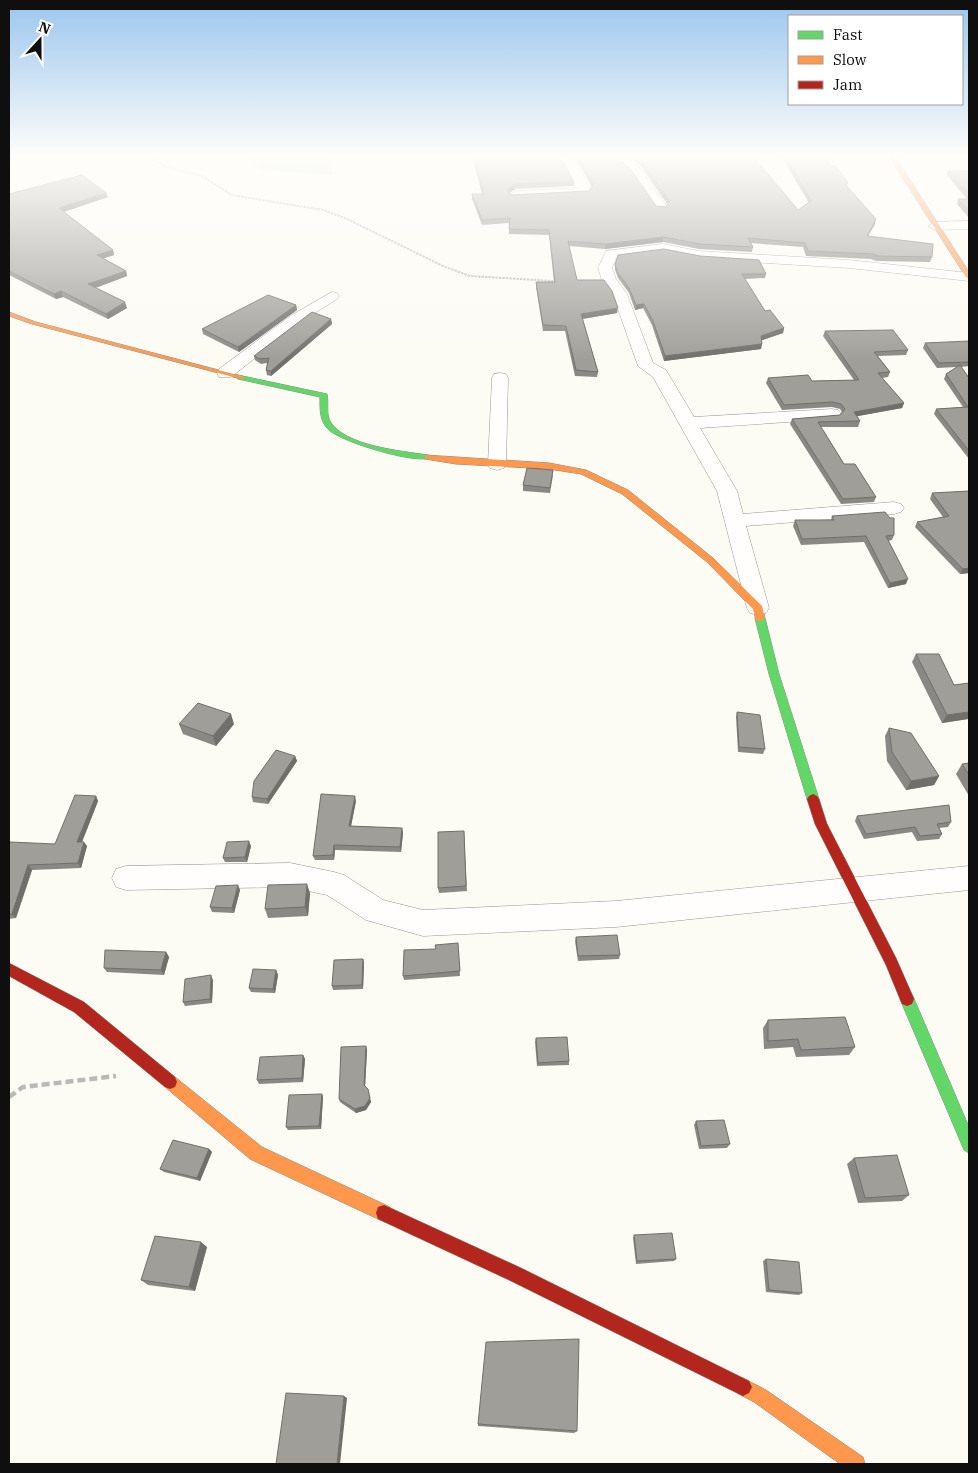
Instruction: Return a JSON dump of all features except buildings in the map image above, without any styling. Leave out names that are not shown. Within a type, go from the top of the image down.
[{"type":"street","points":[[935,226],[956,225]]},
{"type":"street","points":[[935,226],[969,277]]},
{"type":"street","points":[[969,277],[849,264],[699,255],[663,248],[611,254],[605,268],[609,280],[620,294],[646,366],[660,374],[690,423],[727,491],[774,674],[821,824],[891,962],[969,1145]]},
{"type":"street","points":[[225,373],[297,318],[332,296]]},
{"type":"street","points":[[9,314],[34,323],[225,373],[324,396],[325,420],[335,433],[375,448],[456,461],[549,466],[583,472],[625,492],[710,560],[758,608]]},
{"type":"street","points":[[497,464],[500,378]]},
{"type":"street","points":[[690,423],[832,414]]},
{"type":"street","points":[[735,521],[894,508]]},
{"type":"street","points":[[126,878],[290,875],[334,884],[376,911],[423,923],[616,914],[969,878]]},
{"type":"street","points":[[9,969],[79,1007],[256,1153],[515,1274],[760,1396],[856,1464]]},
{"type":"path","points":[[359,225],[436,263],[470,276],[553,281]]},
{"type":"path","points":[[9,1098],[23,1087],[117,1076]]},
{"type":"traffic: fast","points":[[241,377],[324,396],[325,419],[331,428],[341,436],[370,447],[428,457]]},
{"type":"traffic: fast","points":[[760,618],[774,674],[813,799]]},
{"type":"traffic: fast","points":[[907,999],[969,1145]]},
{"type":"traffic: slow","points":[[936,225],[969,277]]},
{"type":"traffic: slow","points":[[9,314],[34,323],[241,377]]},
{"type":"traffic: slow","points":[[428,457],[456,461],[549,466],[583,472],[625,492],[710,560],[758,608],[760,618]]},
{"type":"traffic: slow","points":[[170,1082],[256,1153],[384,1213]]},
{"type":"traffic: slow","points":[[743,1387],[760,1396],[856,1464]]},
{"type":"traffic: jam","points":[[813,799],[821,824],[891,962],[907,999]]},
{"type":"traffic: jam","points":[[9,969],[79,1007],[170,1082]]},
{"type":"traffic: jam","points":[[384,1213],[515,1274],[743,1387]]}]
